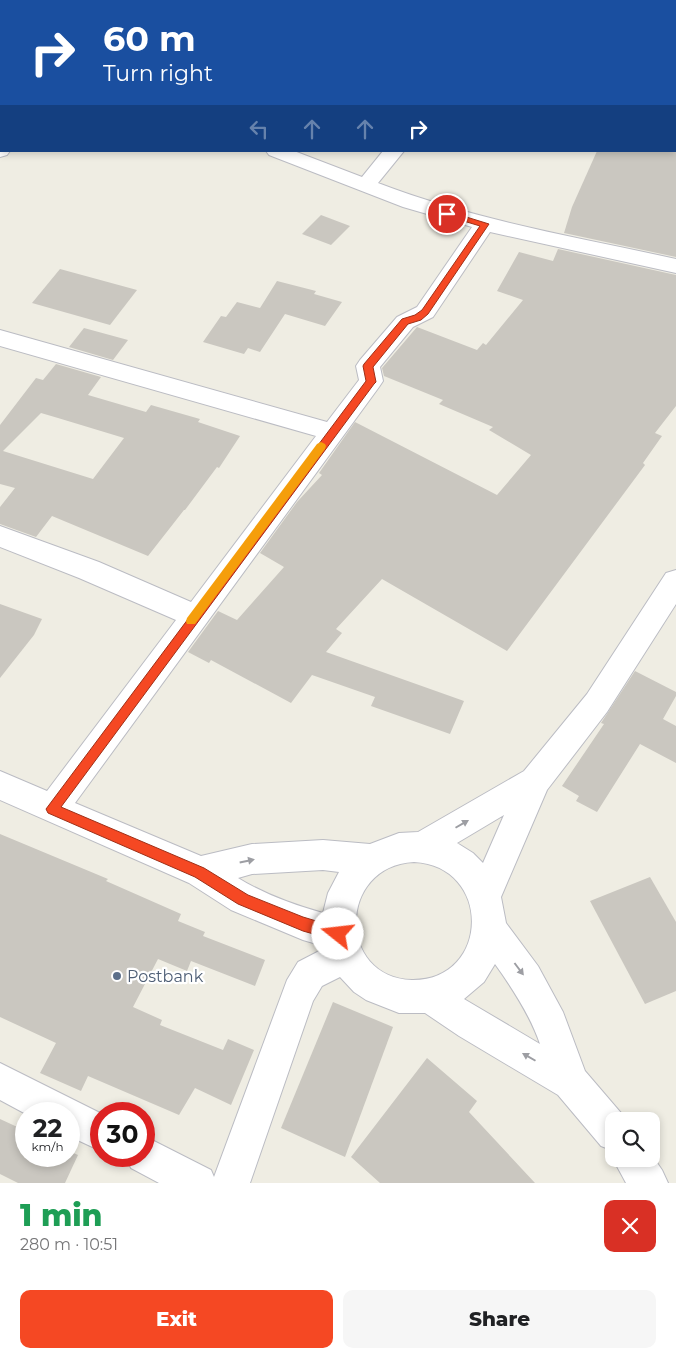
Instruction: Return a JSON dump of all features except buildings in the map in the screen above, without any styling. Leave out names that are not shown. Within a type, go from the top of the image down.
[{"type":"street","points":[[279,152],[410,203],[485,224],[676,266]]},
{"type":"street","points":[[365,186],[393,152]]},
{"type":"street","points":[[52,809],[371,382],[368,366],[405,322],[418,318],[425,312],[485,224]]},
{"type":"street","points":[[0,338],[332,432]]},
{"type":"street","points":[[0,536],[97,574],[195,616]]},
{"type":"street","points":[[484,896],[536,781],[597,703],[676,582]]},
{"type":"street","points":[[420,848],[536,781]]},
{"type":"street","points":[[0,785],[200,872],[243,899],[303,924],[343,945]]},
{"type":"street","points":[[420,848],[447,856],[469,873],[484,896],[489,913],[490,930],[485,953],[472,973],[453,988],[429,996],[405,996],[382,988],[362,974],[343,945],[337,912],[343,890],[354,872],[371,858],[394,849],[420,848]]},
{"type":"street","points":[[200,872],[252,859],[323,855],[371,858]]},
{"type":"street","points":[[490,930],[526,978],[547,1016],[571,1082]]},
{"type":"street","points":[[231,1183],[299,992],[310,974],[343,945]]},
{"type":"street","points":[[429,996],[471,1024],[571,1082],[605,1122]]},
{"type":"street","points":[[0,1081],[41,1102]]},
{"type":"street","points":[[155,1161],[198,1183]]},
{"type":"street","points":[[638,1167],[649,1183]]},
{"type":"slow traffic","points":[[191,621],[321,446]]},
{"type":"place","name":"Postbank","points":[[117,976]]},
{"type":"route","points":[[338,934],[303,924],[243,899],[200,872],[52,809],[371,382],[367,370],[368,366],[405,322],[418,318],[425,312],[485,224],[447,214]]}]
